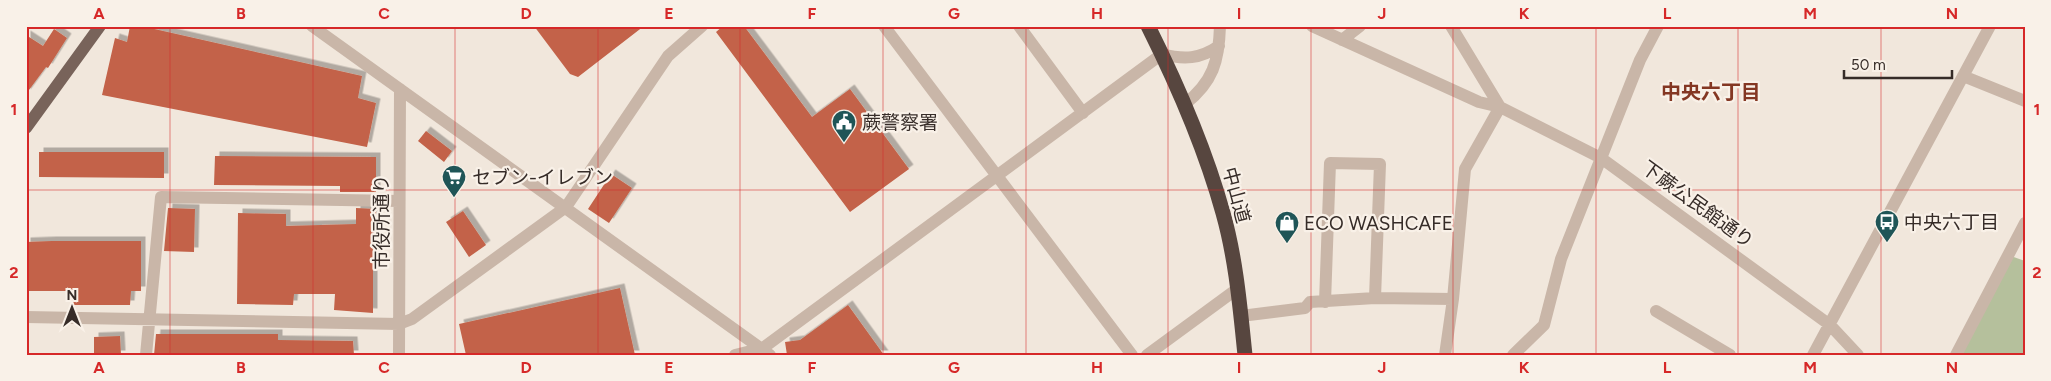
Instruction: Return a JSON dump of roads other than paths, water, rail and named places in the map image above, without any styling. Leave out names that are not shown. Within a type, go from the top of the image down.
[{"type":"highway","name":"中山道","points":[[1148,26],[1185,104],[1207,160],[1223,214],[1238,289],[1246,355]]},
{"type":"main road","points":[[26,128],[100,26]]},
{"type":"street","points":[[312,26],[566,207],[765,353]]},
{"type":"street","points":[[26,317],[399,324],[412,319],[566,207],[668,56],[702,26]]},
{"type":"street","points":[[884,26],[1132,355]]},
{"type":"street","points":[[1019,26],[1083,114]]},
{"type":"street","points":[[1185,104],[1196,96],[1211,76],[1216,64],[1220,26]]},
{"type":"street","name":"下蕨公民館通り","points":[[1312,26],[1479,102],[1500,107],[1601,158],[1830,325],[1858,355]]},
{"type":"street","points":[[1342,40],[1360,26]]},
{"type":"street","points":[[1445,355],[1453,299],[1465,168],[1500,107],[1451,26]]},
{"type":"street","points":[[1512,355],[1544,325],[1561,259],[1640,60],[1658,26]]},
{"type":"street","points":[[1813,355],[1990,26]]},
{"type":"street","points":[[735,355],[765,353],[996,176],[1083,114],[1162,54],[1177,58],[1199,57],[1219,46]]},
{"type":"street","points":[[1963,76],[2025,101]]},
{"type":"street","name":"市役所通り","points":[[399,355],[400,89]]},
{"type":"street","points":[[1325,302],[1330,163],[1380,164],[1375,298]]},
{"type":"street","points":[[146,355],[161,197],[399,201]]},
{"type":"street","points":[[1956,355],[2025,223]]},
{"type":"street","points":[[1147,355],[1238,289]]},
{"type":"street","points":[[1241,316],[1305,308],[1310,302],[1375,298],[1453,299]]},
{"type":"street","points":[[1656,311],[1730,355]]},
{"type":"place","name":"蕨警察署","points":[[844,143]]},
{"type":"place","name":"セブン-イレブン","points":[[454,198]]},
{"type":"place","name":"中央六丁目","points":[[1887,243]]},
{"type":"place","name":"ECO WASHCAFE","points":[[1287,244]]},
{"type":"district","name":"中央六丁目","points":[[1711,92]]}]
